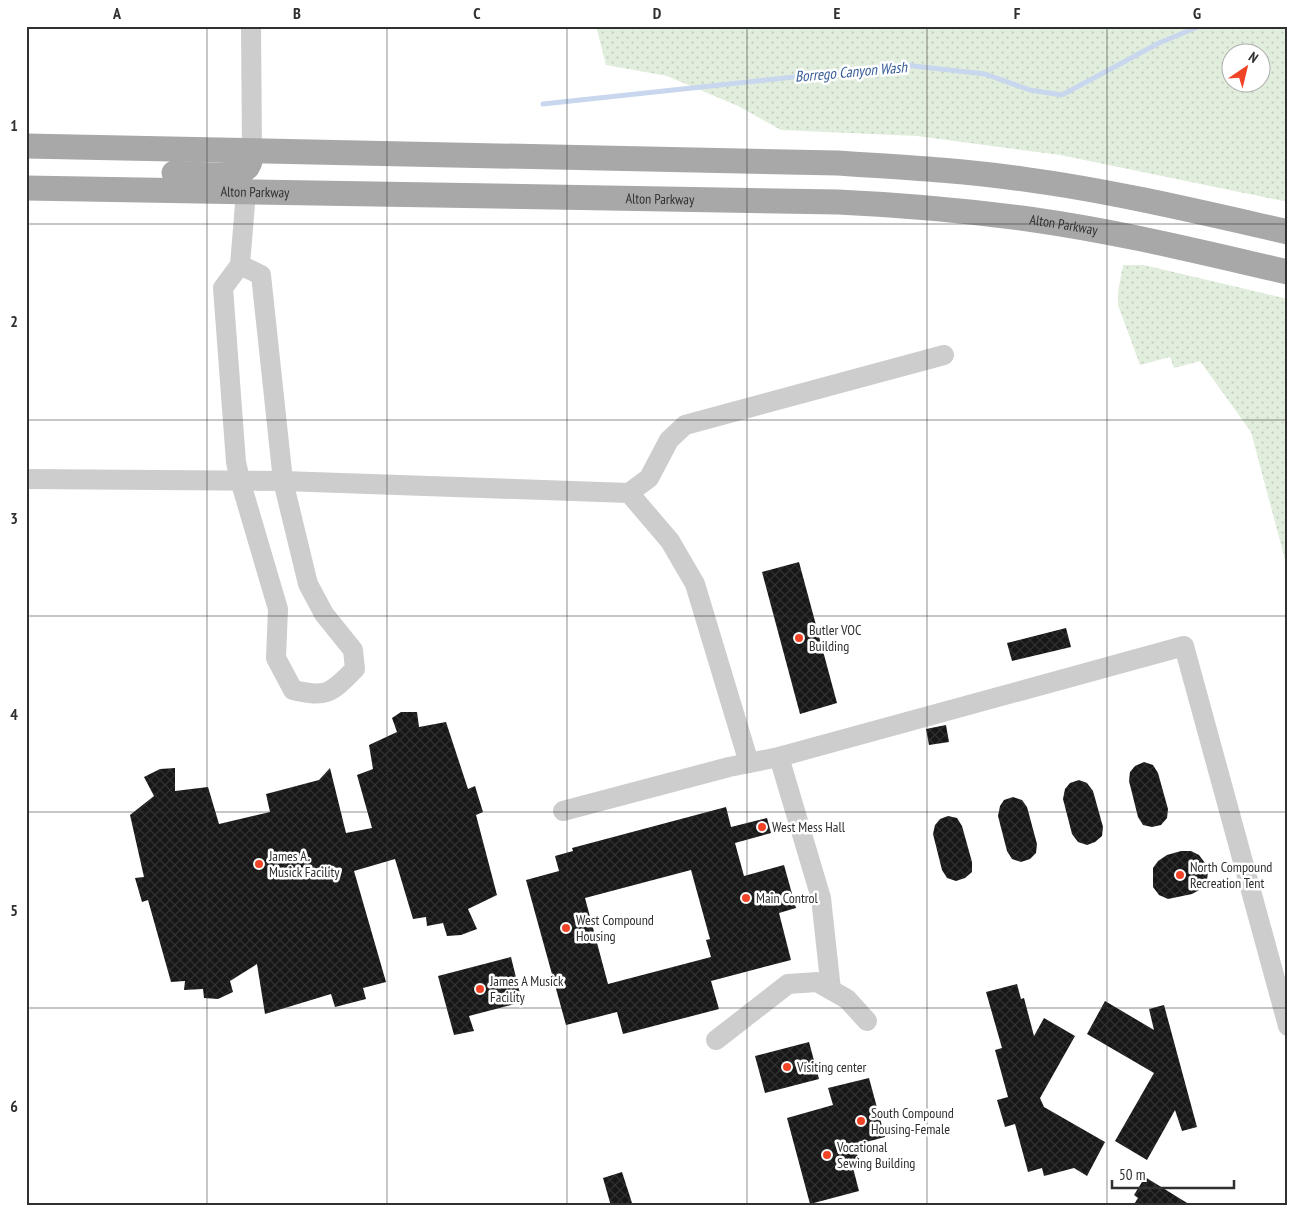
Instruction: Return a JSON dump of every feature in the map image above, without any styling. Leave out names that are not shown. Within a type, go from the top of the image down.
[{"type":"main road","points":[[26,146],[837,163],[961,171],[1032,180],[1126,196],[1288,232]]},
{"type":"main road","points":[[26,179],[36,172],[228,174],[242,171],[247,167],[251,161],[252,151]]},
{"type":"main road","name":"Alton Parkway","points":[[26,188],[838,202],[924,207],[1087,228],[1288,272]]},
{"type":"lane","points":[[251,26],[252,151]]},
{"type":"lane","points":[[240,266],[261,275],[284,481],[308,584],[324,614],[354,650],[355,669],[333,691],[315,695],[293,690],[276,658],[278,609],[236,462],[223,288],[240,266],[246,192]]},
{"type":"lane","points":[[26,479],[284,481],[629,493],[649,478],[670,440],[685,425],[944,355]]},
{"type":"lane","points":[[629,493],[670,541],[695,584],[749,763]]},
{"type":"lane","points":[[563,811],[730,766],[778,757],[1184,646],[1288,1026]]},
{"type":"lane","points":[[778,757],[821,898],[831,990]]},
{"type":"lane","points":[[716,1040],[788,984],[817,982],[847,999],[867,1021]]},
{"type":"green space","points":[[596,26],[1288,26],[1288,202],[1060,155],[917,136],[781,130],[738,106],[667,76],[606,65]]},
{"type":"green space","points":[[1123,265],[1144,265],[1288,299],[1288,571],[1251,432],[1200,361],[1174,368],[1170,357],[1140,365],[1118,305],[1118,292]]},
{"type":"building","name":"Butler VOC Building","points":[[799,562],[837,703],[800,714],[762,572]]},
{"type":"building","points":[[1066,628],[1071,647],[1012,661],[1007,643]]},
{"type":"building","name":"James A. Musick Facility","points":[[401,712],[417,712],[419,727],[446,722],[468,789],[475,786],[483,812],[476,815],[497,895],[468,909],[477,929],[461,935],[447,936],[443,923],[427,926],[426,917],[413,919],[395,859],[354,871],[386,982],[363,988],[366,999],[335,1007],[331,994],[265,1014],[257,964],[230,981],[233,992],[218,999],[204,998],[203,989],[184,990],[185,981],[171,982],[148,900],[142,902],[135,878],[144,877],[130,815],[154,796],[144,777],[160,769],[175,768],[175,791],[208,787],[219,824],[270,812],[266,794],[319,780],[330,768],[346,833],[372,828],[357,775],[373,769],[369,745],[397,732],[392,718]]},
{"type":"building","points":[[946,725],[949,742],[929,745],[926,729]]},
{"type":"building","points":[[1144,762],[1153,765],[1158,773],[1168,809],[1167,818],[1161,825],[1152,827],[1143,825],[1138,817],[1129,781],[1130,772],[1135,766]]},
{"type":"building","points":[[1079,780],[1087,783],[1093,791],[1103,827],[1102,836],[1095,842],[1087,845],[1078,842],[1072,834],[1063,799],[1065,789],[1070,783]]},
{"type":"building","points":[[1013,797],[1022,800],[1027,807],[1037,844],[1036,853],[1030,859],[1021,862],[1012,859],[1007,851],[998,816],[1000,806],[1004,800]]},
{"type":"building","name":"West Compound Housing","points":[[726,807],[731,827],[767,818],[771,833],[735,843],[744,876],[784,865],[796,908],[779,913],[791,960],[711,981],[719,1009],[623,1034],[617,1012],[566,1025],[526,880],[559,871],[555,856],[573,851],[572,848]],"holes":[[[691,870],[710,939],[706,940],[711,957],[608,984],[585,898]]]},
{"type":"building","points":[[948,816],[957,818],[962,826],[972,862],[972,872],[965,878],[956,881],[947,878],[942,870],[933,834],[935,825],[940,819]]},
{"type":"building","name":"North Compound Recreation Tent","points":[[1181,851],[1191,851],[1199,855],[1208,871],[1207,881],[1201,889],[1192,894],[1168,899],[1159,895],[1153,887],[1153,868],[1158,861],[1167,855]]},
{"type":"building","name":"James A Musick Facility","points":[[511,957],[522,1002],[469,1016],[474,1031],[454,1035],[438,976]]},
{"type":"building","points":[[1017,984],[1021,999],[1024,998],[1034,1036],[1044,1018],[1075,1036],[1040,1098],[1044,1107],[1105,1142],[1087,1176],[1074,1168],[1044,1176],[1042,1168],[1028,1172],[1015,1124],[1005,1127],[997,1100],[1008,1097],[995,1050],[1002,1048],[986,992]]},
{"type":"building","points":[[1105,1001],[1154,1030],[1149,1009],[1164,1005],[1197,1127],[1182,1131],[1175,1110],[1147,1160],[1115,1141],[1154,1073],[1087,1034]]},
{"type":"building","name":"Visiting center","points":[[809,1042],[819,1079],[765,1093],[755,1056]]},
{"type":"building","name":"Vocational Sewing Building","points":[[869,1078],[885,1137],[855,1145],[859,1162],[852,1164],[859,1191],[810,1204],[787,1118],[833,1105],[828,1088]]},
{"type":"building","points":[[622,1172],[633,1206],[611,1206],[603,1178]]},
{"type":"building","points":[[1145,1177],[1192,1206],[1133,1206],[1138,1198],[1134,1195]]},
{"type":"waterway","name":"Borrego Canyon Wash","points":[[543,104],[905,65],[985,74],[1030,90],[1062,95],[1159,43],[1200,26]]},
{"type":"place","name":"Butler VOC Building","points":[[799,638]]},
{"type":"place","name":"West Mess Hall","points":[[762,827]]},
{"type":"place","name":"James A. Musick Facility","points":[[259,864]]},
{"type":"place","name":"North Compound Recreation Tent","points":[[1180,875]]},
{"type":"place","name":"Main Control","points":[[746,898]]},
{"type":"place","name":"West Compound Housing","points":[[566,928]]},
{"type":"place","name":"James A Musick Facility","points":[[480,989]]},
{"type":"place","name":"Visiting center","points":[[787,1067]]},
{"type":"place","name":"South Compound Housing-Female","points":[[861,1121]]},
{"type":"place","name":"Vocational Sewing Building","points":[[827,1155]]}]
